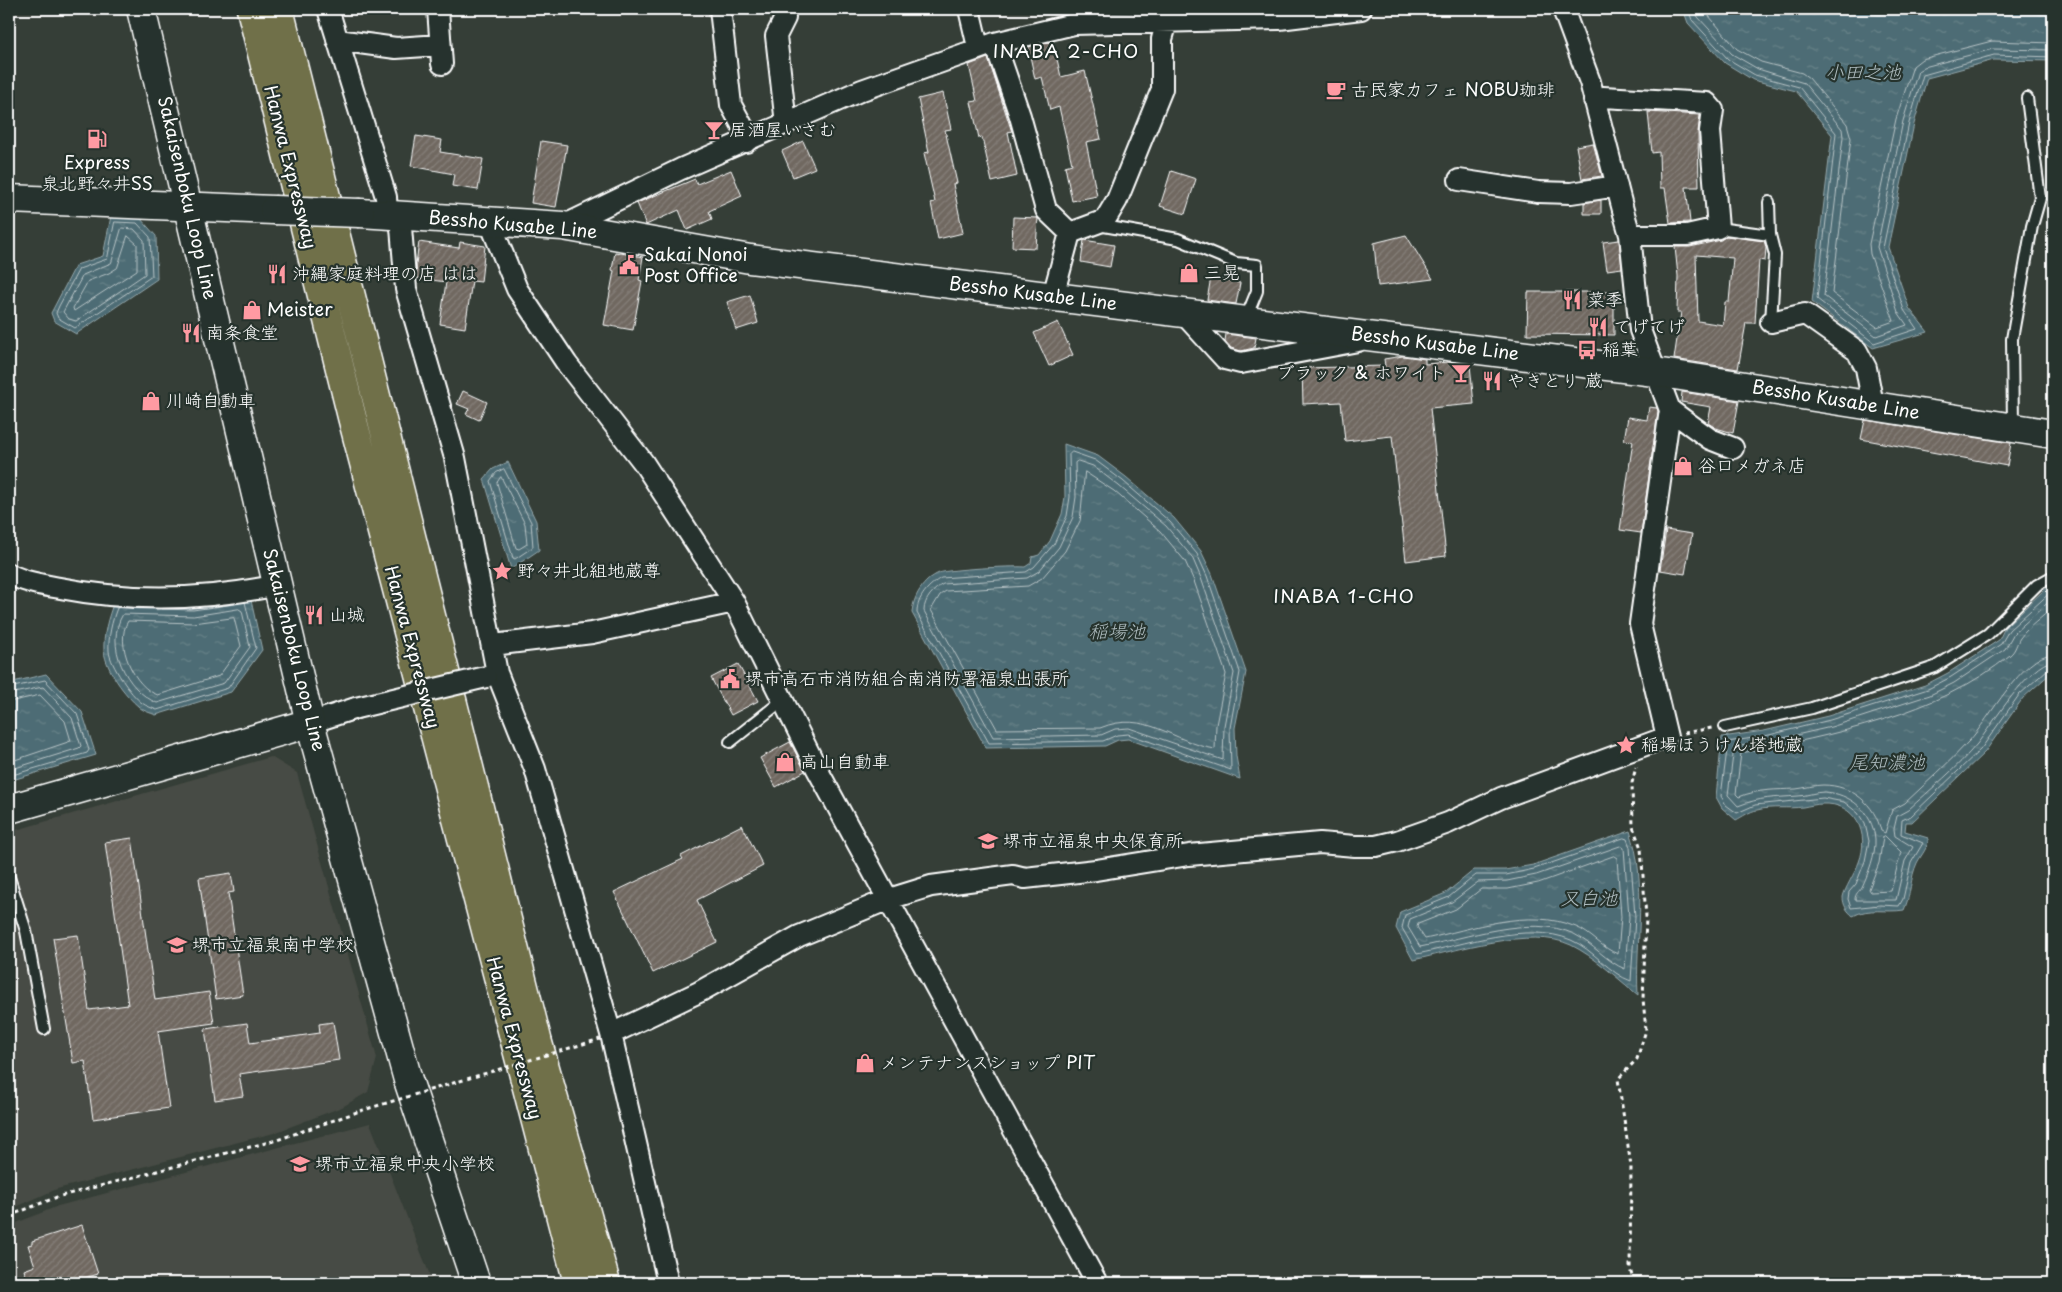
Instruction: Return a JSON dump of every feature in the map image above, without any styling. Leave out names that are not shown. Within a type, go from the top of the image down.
[{"type":"highway","name":"Hanwa Expressway","points":[[251,9],[352,416],[578,1283]]},
{"type":"highway","name":"Hanwa Expressway","points":[[280,9],[538,1042],[606,1283]]},
{"type":"main road","name":"Sakaisenboku Loop Line","points":[[141,9],[310,723],[408,1080],[476,1283]]},
{"type":"main road","name":"Bessho Kusabe Line","points":[[9,199],[360,213],[563,226],[750,259],[1655,372],[2053,434]]},
{"type":"main road","points":[[9,809],[310,723]]},
{"type":"street","points":[[328,9],[386,197],[394,215],[406,288],[455,458],[493,645],[491,675],[535,769],[606,1036],[668,1283]]},
{"type":"street","points":[[337,40],[441,54],[438,9]]},
{"type":"street","points":[[720,9],[732,105],[744,129],[746,142]]},
{"type":"street","points":[[784,9],[785,18],[776,36],[786,124]]},
{"type":"street","points":[[969,9],[1020,116],[1046,210],[1070,233]]},
{"type":"street","points":[[563,226],[681,169],[862,90],[987,45],[1074,24],[1279,19],[1361,9]]},
{"type":"street","points":[[606,1036],[699,992],[799,936],[889,899],[931,886],[1013,875],[1025,878],[1096,870],[1189,855],[1320,843],[1376,846],[1397,841],[1448,823],[1501,798],[1667,737],[1640,624],[1670,410],[1640,330],[1630,235],[1590,82],[1563,9]]},
{"type":"street","points":[[1070,233],[1105,220],[1117,200],[1162,90],[1162,39],[1167,22]]},
{"type":"street","points":[[1594,100],[1603,97],[1707,103],[1713,110],[1710,131],[1718,228],[1687,235],[1630,235]]},
{"type":"street","points":[[1459,180],[1538,192],[1570,193],[1617,186]]},
{"type":"street","points":[[488,220],[517,288],[567,364],[643,462],[734,602],[817,769],[1097,1283]]},
{"type":"street","points":[[1052,296],[1070,233]]},
{"type":"street","points":[[1182,312],[1225,359],[1241,363],[1378,337]]},
{"type":"street","points":[[1771,322],[1805,314],[1857,351],[1866,368],[1873,406]]},
{"type":"street","points":[[1670,410],[1710,439],[1733,448]]},
{"type":"street","points":[[9,574],[48,586],[84,593],[134,597],[200,597],[278,585]]},
{"type":"street","points":[[493,645],[592,633],[734,602]]},
{"type":"street","points":[[310,723],[356,708],[491,675]]},
{"type":"lane","points":[[2013,428],[2012,339],[2032,226],[2040,198],[2027,98]]},
{"type":"lane","points":[[1769,202],[1770,235],[1775,255],[1771,322]]},
{"type":"lane","points":[[1094,224],[1178,239],[1236,263],[1257,265],[1257,291],[1245,320]]},
{"type":"lane","points":[[1718,228],[1770,235]]},
{"type":"lane","points":[[1725,727],[1812,708],[1935,667],[1988,634],[2037,585],[2053,576]]},
{"type":"lane","points":[[730,742],[783,700]]},
{"type":"lane","points":[[9,877],[26,931],[44,1029]]},
{"type":"path","points":[[1667,737],[1698,729],[1725,727]]},
{"type":"path","points":[[1634,1283],[1630,1269],[1631,1166],[1618,1079],[1637,1059],[1646,1030],[1643,999],[1646,917],[1641,848],[1632,828],[1632,783],[1642,746]]},
{"type":"path","points":[[9,1216],[57,1197],[277,1140],[360,1112],[606,1036]]},
{"type":"shaded area","name":"堺市立福泉南中学校","points":[[271,757],[297,773],[377,1058],[368,1092],[342,1107],[274,1133],[57,1189],[9,1210],[9,832]]},
{"type":"shaded area","name":"堺市立福泉中央小学校","points":[[370,1123],[433,1283],[9,1283],[9,1226],[58,1206]]},
{"type":"water","name":"小田之池","points":[[1683,9],[2053,9],[2053,61],[1994,60],[1927,78],[1914,124],[1888,247],[1909,308],[1928,332],[1873,348],[1812,302],[1832,135],[1796,91],[1753,80],[1725,63],[1688,23]]},
{"type":"water","points":[[111,216],[140,218],[156,236],[157,279],[76,334],[54,321],[51,313],[76,265],[103,256]]},
{"type":"water","name":"稲場池","points":[[1064,444],[1098,456],[1126,477],[1174,518],[1201,551],[1212,574],[1246,672],[1235,728],[1236,756],[1240,779],[1128,739],[1118,740],[1105,746],[986,748],[912,613],[914,601],[920,590],[928,580],[939,573],[981,568],[1025,567],[1031,563],[1032,557],[1039,555],[1050,541],[1062,514],[1065,497]]},
{"type":"water","points":[[508,462],[536,521],[539,550],[511,569],[484,479],[493,469]]},
{"type":"water","name":"尾知濃池","points":[[2053,584],[2053,671],[2023,698],[1985,752],[1912,822],[1906,822],[1905,831],[1928,838],[1928,841],[1917,863],[1904,910],[1871,911],[1853,916],[1846,908],[1843,897],[1859,862],[1863,841],[1857,822],[1852,814],[1844,808],[1822,804],[1797,808],[1768,808],[1752,812],[1736,820],[1722,808],[1716,797],[1722,737],[1764,731],[1828,716],[1925,685],[1948,673],[1999,640],[2005,627],[2044,590]]},
{"type":"water","points":[[250,596],[262,650],[231,692],[156,715],[143,710],[134,702],[112,674],[104,651],[104,639],[114,602]]},
{"type":"water","points":[[46,674],[82,712],[96,755],[9,781],[9,683]]},
{"type":"water","name":"又白池","points":[[1630,831],[1635,851],[1640,892],[1638,995],[1589,955],[1571,945],[1554,940],[1535,938],[1493,942],[1413,960],[1396,928],[1400,912],[1446,893],[1474,870],[1505,870],[1533,865]]},
{"type":"building","points":[[1053,41],[1061,77],[1085,71],[1101,139],[1086,142],[1097,196],[1072,201],[1065,166],[1072,164],[1059,107],[1050,110],[1042,77],[1035,79],[1028,47]]},
{"type":"building","points":[[988,58],[1012,131],[1008,132],[1017,176],[992,182],[982,137],[979,138],[971,102],[977,101],[969,65]]},
{"type":"building","points":[[943,93],[951,129],[945,130],[957,183],[953,184],[963,233],[938,239],[931,203],[935,202],[924,153],[929,152],[918,99]]},
{"type":"building","points":[[1648,112],[1700,115],[1698,132],[1699,187],[1686,187],[1690,222],[1670,223],[1665,188],[1660,188],[1659,152],[1652,153]]},
{"type":"building","points":[[416,136],[442,140],[440,152],[483,159],[478,190],[452,186],[454,174],[411,166]]},
{"type":"building","points":[[541,141],[567,145],[556,207],[531,203]]},
{"type":"building","points":[[803,141],[815,168],[793,177],[782,151]]},
{"type":"building","points":[[1593,143],[1602,176],[1582,179],[1576,146]]},
{"type":"building","points":[[731,170],[742,196],[709,211],[712,219],[687,230],[679,210],[646,225],[637,203],[695,179],[697,184]]},
{"type":"building","points":[[1171,171],[1196,179],[1185,214],[1160,206]]},
{"type":"building","points":[[1601,200],[1601,214],[1584,214],[1584,203]]},
{"type":"building","points":[[1013,217],[1038,218],[1036,248],[1012,247]]},
{"type":"building","points":[[1406,235],[1433,279],[1378,286],[1374,243]]},
{"type":"building","points":[[1726,236],[1764,241],[1766,247],[1765,261],[1759,260],[1755,323],[1746,323],[1738,369],[1674,359],[1681,312],[1677,312],[1678,276],[1675,247],[1690,247],[1721,240]],"holes":[[[1696,255],[1733,258],[1729,302],[1725,302],[1723,325],[1698,321]]]},
{"type":"building","points":[[1084,240],[1114,245],[1110,267],[1081,262]]},
{"type":"building","points":[[1619,240],[1622,268],[1607,270],[1603,242]]},
{"type":"building","points":[[419,242],[459,248],[460,242],[485,246],[481,282],[472,281],[465,328],[440,324],[446,282],[417,278],[416,264]]},
{"type":"building","points":[[615,252],[643,257],[639,280],[642,281],[633,330],[604,325],[614,271],[612,270]]},
{"type":"building","points":[[1211,277],[1240,283],[1236,304],[1207,300]]},
{"type":"building","points":[[1528,292],[1614,292],[1614,335],[1527,334]]},
{"type":"building","points":[[750,295],[758,323],[736,330],[727,302]]},
{"type":"building","points":[[1058,322],[1073,355],[1049,366],[1034,333]]},
{"type":"building","points":[[1226,334],[1256,338],[1254,348],[1241,351],[1231,348],[1225,341]]},
{"type":"building","points":[[1403,356],[1425,359],[1425,364],[1448,362],[1470,365],[1474,404],[1430,408],[1446,556],[1406,561],[1392,436],[1345,441],[1341,402],[1303,404],[1302,368],[1385,366],[1384,359]]},
{"type":"building","points":[[463,391],[487,402],[479,420],[466,414],[469,409],[457,404]]},
{"type":"building","points":[[1682,392],[1739,401],[1733,433],[1716,428],[1708,423],[1711,407],[1681,402]]},
{"type":"building","points":[[1649,407],[1657,408],[1658,411],[1641,533],[1620,530],[1633,441],[1624,440],[1628,417],[1647,420]]},
{"type":"building","points":[[1865,420],[2011,443],[2007,466],[1861,439]]},
{"type":"building","points":[[1666,530],[1692,534],[1685,574],[1660,570]]},
{"type":"building","points":[[738,664],[758,701],[731,715],[711,678]]},
{"type":"building","points":[[790,742],[805,771],[776,787],[760,758]]},
{"type":"building","points":[[742,825],[763,866],[697,900],[717,942],[653,973],[614,892],[683,859],[681,856]]},
{"type":"building","points":[[132,838],[155,1000],[209,992],[214,1023],[158,1031],[169,1108],[93,1119],[85,1061],[73,1063],[53,938],[78,935],[89,1010],[128,1005],[105,842]]},
{"type":"building","points":[[231,873],[234,892],[228,893],[243,995],[216,999],[199,878]]},
{"type":"building","points":[[333,1022],[339,1060],[239,1074],[243,1096],[215,1100],[205,1029],[247,1023],[250,1043],[320,1033],[319,1024]]},
{"type":"building","points":[[82,1225],[98,1274],[85,1278],[86,1283],[59,1283],[58,1279],[43,1283],[28,1283],[24,1270],[35,1266],[28,1245],[32,1244],[32,1241]]},
{"type":"place","name":"古民家カフェ NOBU珈琲","points":[[1336,90]]},
{"type":"place","name":"居酒屋いさむ","points":[[714,130]]},
{"type":"place","name":"Express 泉北野々井SS","points":[[97,139]]},
{"type":"place","name":"Sakai Nonoi Post Office","points":[[629,265]]},
{"type":"place","name":"三晃","points":[[1189,273]]},
{"type":"place","name":"沖縄家庭料理の店 はは","points":[[277,274]]},
{"type":"place","name":"菜季","points":[[1572,300]]},
{"type":"place","name":"Meister","points":[[252,310]]},
{"type":"place","name":"てげてげ","points":[[1598,327]]},
{"type":"place","name":"南条食堂","points":[[191,333]]},
{"type":"place","name":"稲葉","points":[[1587,350]]},
{"type":"place","name":"ブラック & ホワイト","points":[[1461,373]]},
{"type":"place","name":"やきとり 蔵","points":[[1492,381]]},
{"type":"place","name":"川崎自動車","points":[[151,401]]},
{"type":"place","name":"谷口メガネ店","points":[[1683,466]]},
{"type":"place","name":"野々井北組地蔵尊","points":[[502,571]]},
{"type":"place","name":"山城","points":[[314,615]]},
{"type":"place","name":"堺市高石市消防組合南消防署福泉出張所","points":[[730,679]]},
{"type":"place","name":"稲場ほうけん塔地蔵","points":[[1626,745]]},
{"type":"place","name":"高山自動車","points":[[785,762]]},
{"type":"place","name":"堺市立福泉中央保育所","points":[[988,841]]},
{"type":"place","name":"堺市立福泉南中学校","points":[[177,945]]},
{"type":"place","name":"メンテナンスショップ PIT","points":[[865,1063]]},
{"type":"place","name":"堺市立福泉中央小学校","points":[[300,1164]]},
{"type":"district","name":"INABA 2-CHO","points":[[1066,51]]},
{"type":"district","name":"INABA 1-CHO","points":[[1344,596]]}]
